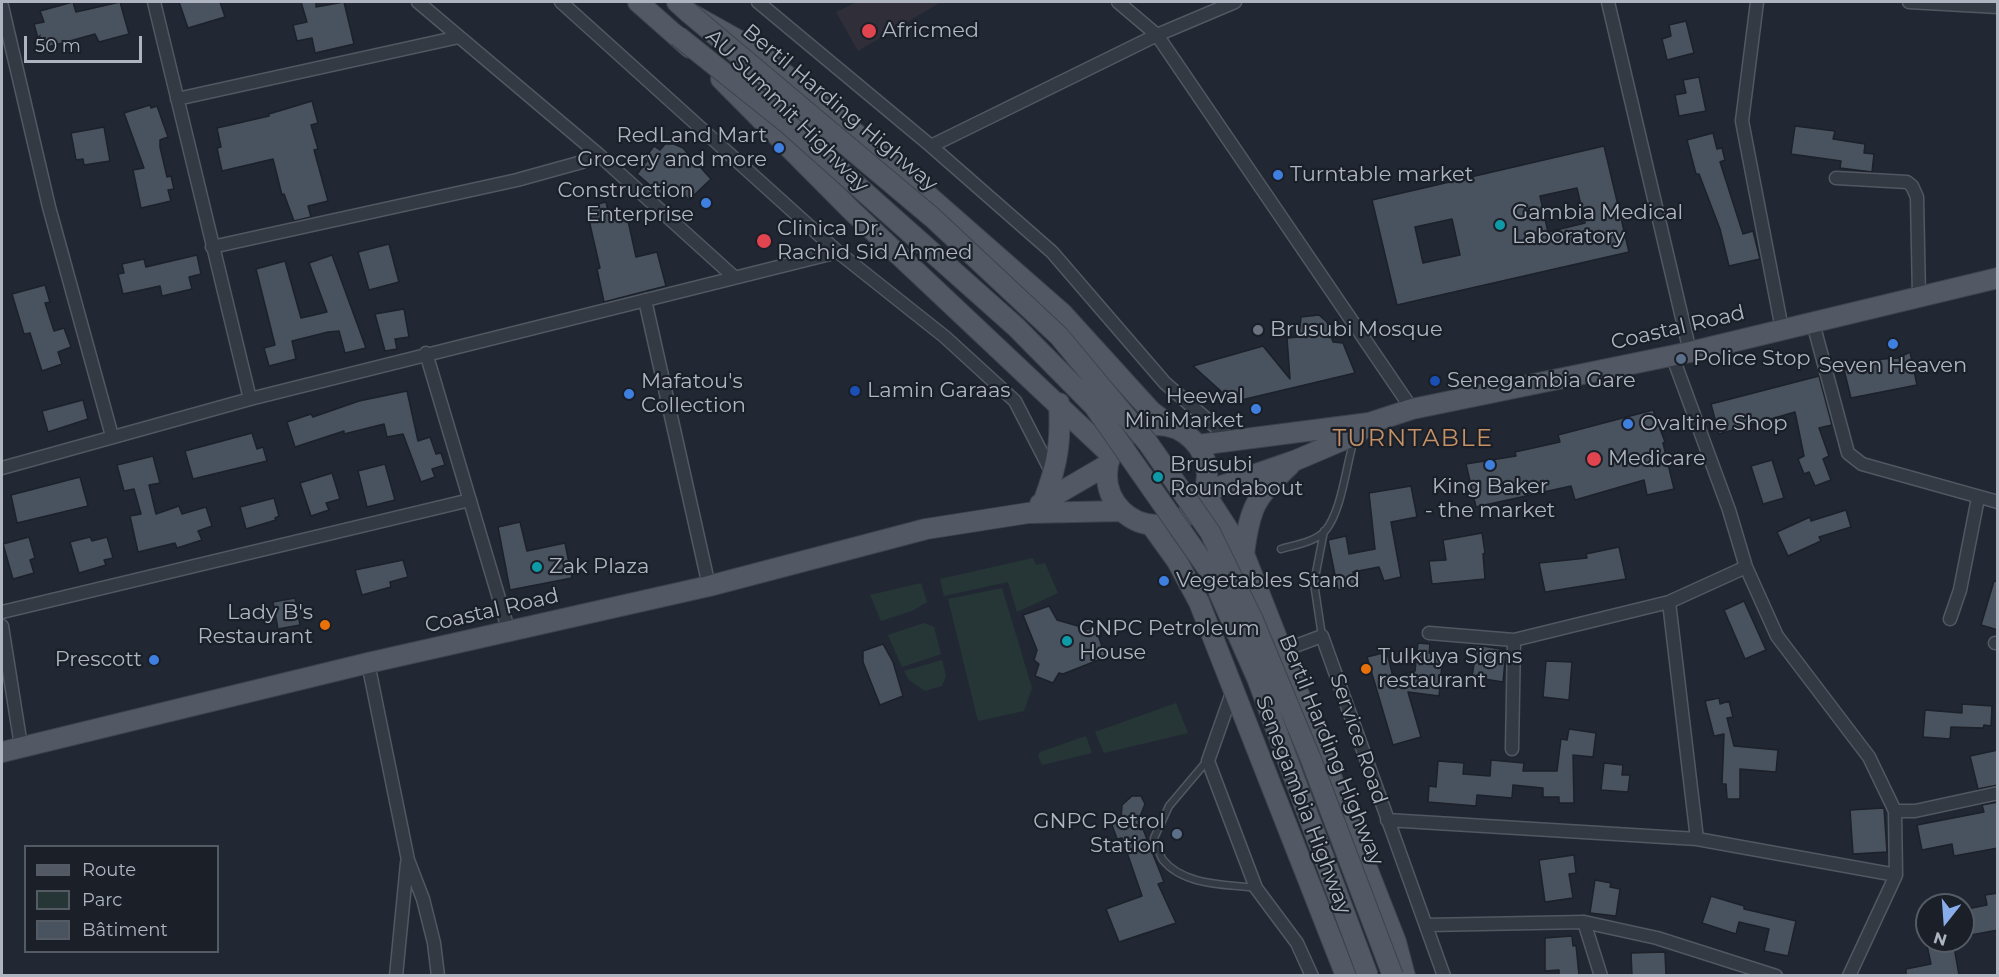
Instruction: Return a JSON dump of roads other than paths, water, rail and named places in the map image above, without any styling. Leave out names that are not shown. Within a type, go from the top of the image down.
[{"type":"main road","name":"AU Summit Highway","points":[[638,2],[678,36],[851,210],[1059,403],[1109,459]]},
{"type":"main road","name":"AU Summit Highway","points":[[682,7],[756,50],[890,162],[1062,313],[1151,411],[1171,426]]},
{"type":"main road","name":"Bertil Harding Highway","points":[[682,7],[933,218],[1059,336],[1155,452],[1210,532],[1253,621],[1310,757],[1393,975]]},
{"type":"main road","name":"Bertil Harding Highway","points":[[678,36],[788,124],[832,163],[1016,327],[1094,406],[1210,572],[1257,678],[1368,975]]},
{"type":"main road","name":"Coastal Road","points":[[1204,492],[1294,461],[1362,429],[1412,409],[1681,353],[1998,278]]},
{"type":"main road","points":[[1044,500],[1061,441],[1059,403]]},
{"type":"main road","points":[[1028,513],[1044,500],[1109,459],[1124,437],[1138,428],[1154,424],[1171,426],[1186,434],[1198,445],[1206,468],[1204,492],[1196,507],[1183,518],[1168,524],[1151,525],[1135,520],[1122,511],[1109,489],[1109,459]]},
{"type":"main road","name":"Coastal Road","points":[[1198,445],[1362,429]]},
{"type":"main road","points":[[1244,554],[1248,520],[1255,504],[1262,492],[1294,461]]},
{"type":"main road","name":"Senegambia Highway","points":[[1204,492],[1244,554],[1396,942],[1405,975]]},
{"type":"main road","name":"Coastal Road","points":[[2,752],[368,663],[709,586],[926,528],[1028,513],[1122,511]]},
{"type":"main road","name":"Senegambia Highway","points":[[1151,525],[1177,561],[1199,602],[1346,975]]},
{"type":"street","points":[[154,2],[250,399]]},
{"type":"street","points":[[418,2],[598,154],[733,276]]},
{"type":"street","points":[[561,2],[838,252],[945,337],[1015,401],[1053,475]]},
{"type":"street","points":[[758,2],[931,146],[1052,252],[1165,383],[1234,442]]},
{"type":"street","points":[[1118,2],[1157,35],[1412,409]]},
{"type":"street","points":[[931,146],[1157,35],[1235,2]]},
{"type":"street","points":[[1608,2],[1681,353],[1746,567],[1777,636],[1869,757],[1895,811],[1896,875],[1849,975]]},
{"type":"street","points":[[1757,2],[1742,121],[1782,329]]},
{"type":"street","points":[[1909,2],[1998,7]]},
{"type":"street","points":[[2,6],[49,207],[112,436]]},
{"type":"street","points":[[177,99],[459,37]]},
{"type":"street","points":[[212,247],[517,180],[582,162],[598,154]]},
{"type":"street","points":[[1836,178],[1906,182],[1912,186],[1917,197],[1919,297]]},
{"type":"street","points":[[2,468],[112,436],[426,353],[838,252]]},
{"type":"street","points":[[645,300],[709,586]]},
{"type":"street","points":[[1813,323],[1848,453],[1862,464],[1998,502]]},
{"type":"street","points":[[426,353],[509,632]]},
{"type":"street","points":[[1950,619],[1960,590],[1978,498]]},
{"type":"street","points":[[2,612],[470,500]]},
{"type":"street","points":[[1429,633],[1514,640],[1669,602],[1746,567]]},
{"type":"street","points":[[1669,602],[1697,840]]},
{"type":"street","points":[[2,626],[21,746]]},
{"type":"street","points":[[1282,651],[1322,636]]},
{"type":"street","name":"Service Road","points":[[1322,636],[1444,975]]},
{"type":"street","points":[[1512,749],[1514,640]]},
{"type":"street","points":[[368,663],[408,860],[423,899],[434,943],[438,975]]},
{"type":"street","points":[[1233,690],[1208,761],[1256,888],[1297,943],[1312,975]]},
{"type":"street","points":[[1895,811],[1915,811],[1998,793]]},
{"type":"street","points":[[1387,820],[1697,840],[1896,875]]},
{"type":"street","points":[[396,975],[408,860]]},
{"type":"street","points":[[1584,922],[1601,975]]},
{"type":"street","points":[[1427,925],[1584,922],[1657,938],[1776,975]]},
{"type":"lane","points":[[1322,636],[1314,583],[1324,531],[1340,496],[1362,429]]},
{"type":"lane","points":[[1281,549],[1306,542],[1324,531]]},
{"type":"lane","points":[[1208,761],[1169,806],[1154,838],[1162,859],[1175,871],[1197,880],[1256,888]]},
{"type":"place","name":"Africmed","points":[[869,31]]},
{"type":"place","name":"RedLand Mart Grocery and more","points":[[779,148]]},
{"type":"place","name":"Turntable market","points":[[1278,175]]},
{"type":"place","name":"Construction Enterprise","points":[[706,203]]},
{"type":"place","name":"Gambia Medical Laboratory","points":[[1500,225]]},
{"type":"place","name":"Clinica Dr. Rachid Sid Ahmed","points":[[764,241]]},
{"type":"place","name":"Brusubi Mosque","points":[[1258,330]]},
{"type":"place","name":"Seven Heaven","points":[[1893,344]]},
{"type":"place","name":"Police Stop","points":[[1681,359]]},
{"type":"place","name":"Senegambia Gare","points":[[1435,381]]},
{"type":"place","name":"Lamin Garaas","points":[[855,391]]},
{"type":"place","name":"Mafatou's Collection","points":[[629,394]]},
{"type":"place","name":"Heewal MiniMarket","points":[[1256,409]]},
{"type":"place","name":"Ovaltine Shop","points":[[1628,424]]},
{"type":"place","name":"Medicare","points":[[1594,459]]},
{"type":"place","name":"King Baker - the market","points":[[1490,465]]},
{"type":"place","name":"Brusubi Roundabout","points":[[1158,477]]},
{"type":"place","name":"Zak Plaza","points":[[537,567]]},
{"type":"place","name":"Vegetables Stand","points":[[1164,581]]},
{"type":"place","name":"Lady B's Restaurant","points":[[325,625]]},
{"type":"place","name":"GNPC Petroleum House","points":[[1067,641]]},
{"type":"place","name":"Prescott","points":[[154,660]]},
{"type":"place","name":"Tulkuya Signs restaurant","points":[[1366,669]]},
{"type":"place","name":"GNPC Petrol Station","points":[[1177,834]]},
{"type":"district","name":"TURNTABLE","points":[[1413,439]]}]
